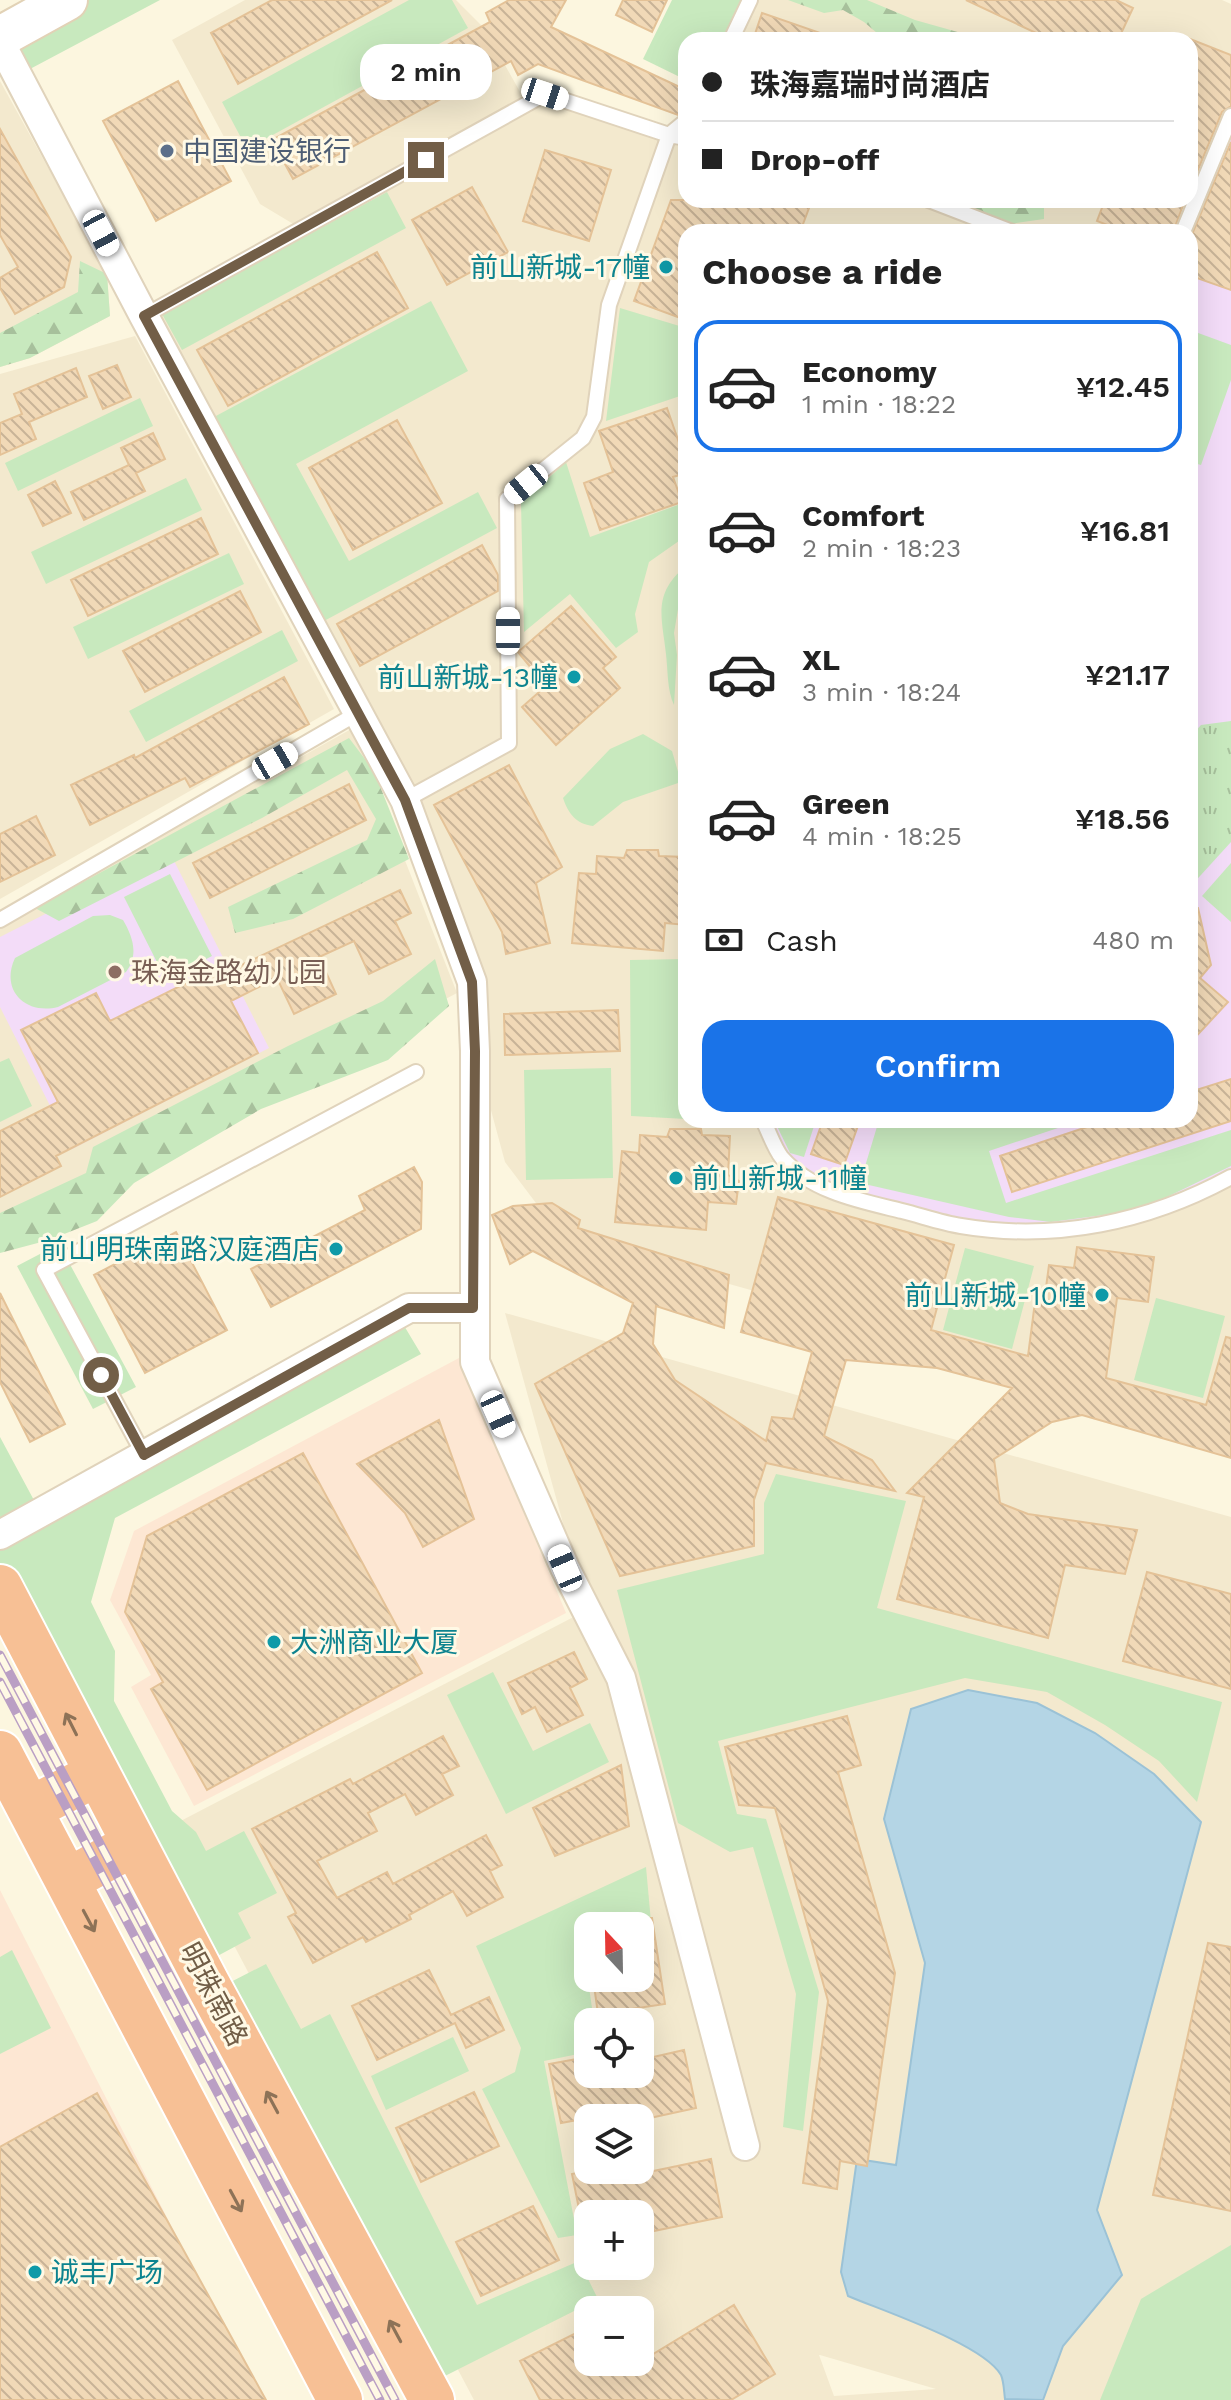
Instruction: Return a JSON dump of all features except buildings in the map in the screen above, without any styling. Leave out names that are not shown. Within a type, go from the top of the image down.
[{"type":"highway","name":"明珠南路","points":[[0,1587],[432,2400]]},
{"type":"highway","points":[[0,1753],[340,2400]]},
{"type":"highway","points":[[30,1809],[97,1774]]},
{"type":"highway","points":[[68,1880],[134,1844]]},
{"type":"main road","points":[[0,40],[67,0]]},
{"type":"street","points":[[0,40],[144,316],[405,800],[472,982],[475,1051],[475,1362],[565,1568],[621,1678],[745,2146]]},
{"type":"street","points":[[0,1535],[409,1308],[473,1308]]},
{"type":"lane","points":[[735,32],[750,0]]},
{"type":"lane","points":[[144,316],[545,94],[678,137]]},
{"type":"lane","points":[[1198,196],[1231,116]]},
{"type":"lane","points":[[405,800],[509,743],[507,499],[583,438],[594,417],[609,305],[669,135],[678,128]]},
{"type":"lane","points":[[950,208],[991,224]]},
{"type":"lane","points":[[0,920],[358,713]]},
{"type":"lane","points":[[144,1455],[44,1270],[416,1072]]},
{"type":"lane","points":[[767,1128],[781,1157],[815,1184],[854,1199],[962,1227],[1050,1232],[1129,1220],[1172,1206],[1231,1177]]},
{"type":"shaded area","points":[[245,0],[456,0],[484,28],[527,104],[545,94],[669,135],[678,128],[678,208],[1193,208],[1186,224],[678,224],[678,1128],[829,1128],[1231,1177],[1231,1425],[651,1262],[545,1215],[505,1162],[475,1051],[472,982],[405,800],[144,316],[300,228],[260,204],[172,40]]},
{"type":"shaded area","points":[[750,0],[1222,0],[1231,4],[1231,116],[1198,196],[1198,32],[735,32]]},
{"type":"shaded area","points":[[0,81],[107,274],[110,316],[30,358],[0,367]]},
{"type":"shaded area","points":[[1231,116],[1231,1177],[1172,1206],[1050,1232],[962,1227],[854,1199],[781,1157],[767,1128],[1198,1128],[1198,224],[1193,224]]},
{"type":"shaded area","points":[[135,336],[334,709],[0,899],[0,374]]},
{"type":"shaded area","points":[[353,728],[457,993],[0,1233],[0,925]]},
{"type":"shaded area","name":"珠海金路幼儿园","points":[[169,851],[269,1048],[72,1149],[0,1007],[0,937]]},
{"type":"shaded area","points":[[505,1313],[1231,1517],[1231,2400],[474,2400],[171,1826],[587,1610]],"holes":[[[819,2355],[936,2389],[834,2396]]]},
{"type":"shaded area","points":[[459,1358],[566,1613],[194,1806],[131,1687],[151,1675],[110,1600],[134,1531]]},
{"type":"shaded area","name":"诚丰广场","points":[[0,1890],[260,2400],[0,2400]]},
{"type":"green space","points":[[89,0],[160,0],[30,69],[15,39]]},
{"type":"green space","points":[[409,0],[452,0],[468,28],[247,149],[222,102]]},
{"type":"green space","points":[[672,0],[744,0],[728,32],[678,32],[678,76],[643,59]]},
{"type":"green space","points":[[788,0],[867,0],[915,20],[958,32],[876,32],[843,10],[824,13]]},
{"type":"green space","points":[[387,192],[406,228],[182,350],[162,314]]},
{"type":"green space","points":[[960,208],[1044,208],[1044,219],[1000,224]]},
{"type":"green space","points":[[80,261],[107,274],[110,316],[30,358],[0,367],[0,333],[78,292]]},
{"type":"green space","points":[[431,301],[468,371],[296,464],[349,561],[478,492],[497,528],[324,621],[214,417]]},
{"type":"green space","points":[[620,308],[678,326],[678,397],[606,421]]},
{"type":"green space","points":[[1198,333],[1231,345],[1231,380],[1201,465],[1198,464]]},
{"type":"green space","points":[[140,398],[153,426],[18,491],[5,463]]},
{"type":"green space","points":[[566,462],[590,537],[678,505],[678,542],[649,562],[635,614],[638,632],[616,648],[570,594],[524,632],[521,503]]},
{"type":"green space","points":[[186,478],[202,510],[46,584],[31,552]]},
{"type":"green space","points":[[229,553],[244,584],[88,659],[73,627]]},
{"type":"green space","points":[[678,573],[674,705],[669,687],[662,607],[668,586]]},
{"type":"green space","points":[[282,630],[298,661],[146,742],[129,711]]},
{"type":"green space","points":[[1231,721],[1231,842],[1198,878],[1198,728],[1201,725]]},
{"type":"green space","points":[[643,734],[672,751],[678,783],[623,802],[593,826],[587,825],[570,813],[563,798],[610,749]]},
{"type":"green space","points":[[349,738],[374,771],[409,859],[293,919],[235,933],[228,907],[367,840],[376,819],[347,770],[262,818],[59,921],[35,908]]},
{"type":"green space","points":[[1231,863],[1231,922],[1202,896]]},
{"type":"green space","points":[[170,874],[212,956],[166,980],[124,897]]},
{"type":"green space","points":[[110,915],[123,920],[132,939],[132,959],[126,972],[58,1007],[35,1007],[18,998],[11,980],[15,958],[93,916]]},
{"type":"green space","points":[[435,959],[449,1006],[388,1060],[261,1109],[134,1183],[97,1221],[49,1240],[0,1253],[0,1213],[86,1173],[93,1147],[288,1046],[383,1001]]},
{"type":"green space","points":[[678,959],[678,1119],[631,1116],[630,960]]},
{"type":"green space","points":[[9,1058],[32,1106],[0,1122],[0,1062]]},
{"type":"green space","points":[[611,1068],[613,1178],[526,1180],[524,1070]]},
{"type":"green space","points":[[778,1128],[813,1128],[804,1157],[790,1153]]},
{"type":"green space","points":[[877,1128],[1058,1128],[989,1151],[1006,1203],[1231,1130],[1231,1166],[1167,1197],[1126,1212],[1051,1222],[1009,1217],[860,1183]]},
{"type":"green space","points":[[59,1244],[136,1387],[93,1409],[17,1266]]},
{"type":"green space","points":[[965,1248],[1034,1266],[1012,1349],[943,1330]]},
{"type":"green space","points":[[1156,1298],[1225,1316],[1203,1398],[1134,1380]]},
{"type":"green space","points":[[403,1324],[421,1354],[115,1518],[91,1602],[115,1651],[114,1701],[172,1811],[196,1832],[206,1851],[244,1831],[277,1893],[238,1913],[251,1938],[210,1960],[0,1566],[0,1547]]},
{"type":"green space","points":[[0,1437],[36,1504],[0,1524]]},
{"type":"green space","points":[[776,1474],[906,1501],[877,1608],[1222,1702],[1197,1802],[1159,1761],[1047,1692],[965,1678],[718,1741],[737,1814],[766,1819],[819,1992],[803,2131],[783,2127],[796,1994],[753,1847],[730,1852],[678,1823],[617,1590],[764,1554],[764,1503]]},
{"type":"green space","points":[[493,1672],[533,1751],[590,1723],[609,1762],[506,1814],[447,1695]]},
{"type":"green space","points":[[646,1867],[650,1912],[574,1912],[574,1992],[590,1992],[592,2008],[574,2008],[574,2055],[544,2061],[574,2219],[574,2235],[558,2238],[482,2089],[515,2072],[521,2048],[476,1946]]},
{"type":"green space","points":[[12,1950],[51,2028],[0,2054],[0,1957]]},
{"type":"green space","points":[[266,1964],[301,2029],[330,2014],[477,2305],[574,2263],[574,2280],[588,2280],[596,2296],[574,2296],[574,2311],[433,2382],[223,1986]]},
{"type":"green space","points":[[453,2037],[469,2071],[386,2110],[371,2076]]},
{"type":"green space","points":[[1231,2245],[1231,2400],[1100,2400],[1141,2299]]},
{"type":"water","points":[[968,1690],[1037,1703],[1095,1733],[1154,1774],[1201,1822],[1097,2210],[1122,2275],[1063,2346],[1043,2400],[1005,2399],[1001,2375],[991,2363],[954,2340],[848,2296],[841,2272],[857,2159],[896,2165],[925,1963],[884,1819],[911,1709]]},
{"type":"railway","points":[[0,1655],[395,2400]]},
{"type":"railway","points":[[0,1682],[380,2400]]},
{"type":"place","name":"中国建设银行","points":[[167,151]]},
{"type":"place","name":"前山新城-17幢","points":[[666,267]]},
{"type":"place","name":"前山新城-13幢","points":[[574,677]]},
{"type":"place","name":"珠海金路幼儿园","points":[[115,972]]},
{"type":"place","name":"前山新城-11幢","points":[[676,1178]]},
{"type":"place","name":"前山明珠南路汉庭酒店","points":[[336,1249]]},
{"type":"place","name":"前山新城-10幢","points":[[1102,1295]]},
{"type":"place","name":"大洲商业大厦","points":[[274,1642]]},
{"type":"place","name":"诚丰广场","points":[[35,2272]]},
{"type":"route","points":[[101,1375],[144,1455],[409,1308],[473,1308],[475,1051],[472,982],[405,800],[144,316],[426,160]]}]
